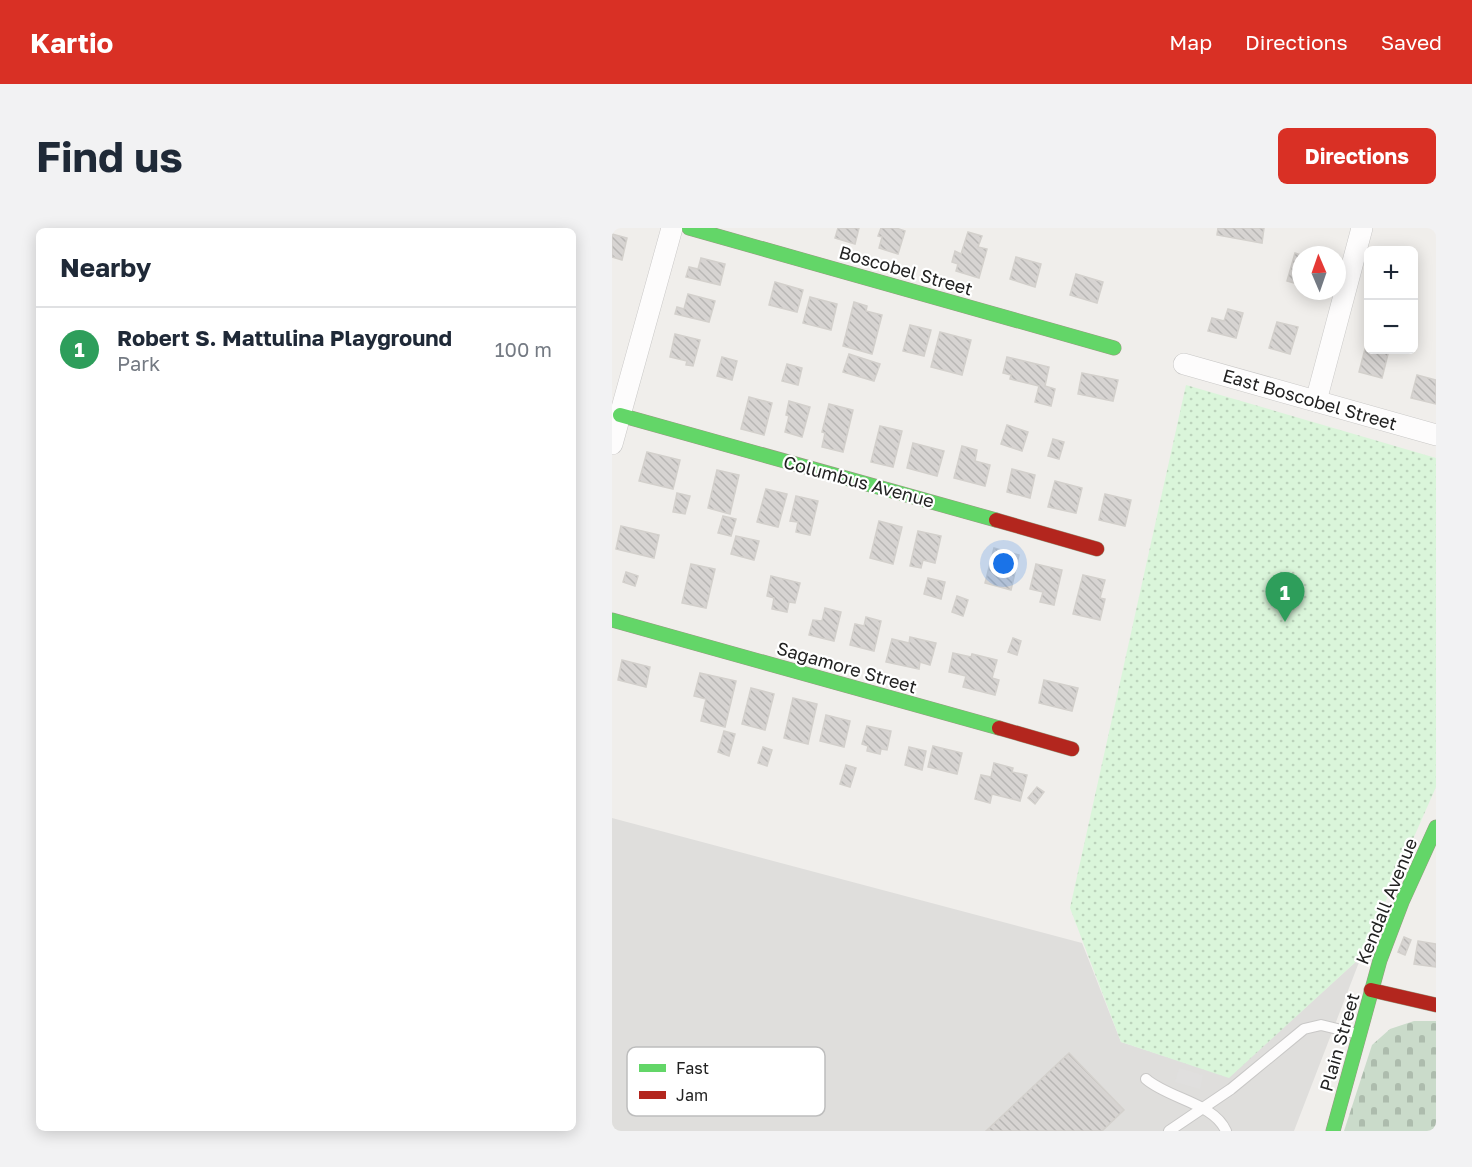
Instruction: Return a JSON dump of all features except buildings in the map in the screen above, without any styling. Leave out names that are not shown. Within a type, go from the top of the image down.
[{"type":"street","points":[[612,444],[672,228]]},
{"type":"street","name":"Boscobel Street","points":[[689,228],[1114,348]]},
{"type":"street","points":[[1316,401],[1362,228]]},
{"type":"street","name":"East Boscobel Street","points":[[1184,364],[1436,435]]},
{"type":"street","name":"Columbus Avenue","points":[[617,420],[879,486],[1097,549]]},
{"type":"street","name":"Sagamore Street","points":[[612,620],[1072,749]]},
{"type":"street","name":"Kendall Avenue","points":[[1371,990],[1386,941],[1436,827]]},
{"type":"street","name":"Plain Street","points":[[1333,1131],[1371,990],[1436,1005]]},
{"type":"lane","points":[[1169,1131],[1231,1089],[1304,1029],[1321,1025],[1358,1034]]},
{"type":"lane","points":[[1146,1079],[1161,1090],[1217,1117],[1226,1131]]},
{"type":"shaded area","points":[[612,818],[1082,943],[1121,1042],[1229,1077],[1361,957],[1294,1131],[612,1131]]},
{"type":"shaded area","points":[[1179,1068],[1203,1075],[1200,1089],[1175,1082]]},
{"type":"green space","points":[[1186,385],[1436,458],[1436,787],[1361,957],[1229,1078],[1121,1042],[1070,908]]},
{"type":"green space","points":[[1414,1021],[1436,1021],[1436,1131],[1344,1131],[1372,1045],[1390,1029]]},
{"type":"traffic: fast","points":[[689,228],[1114,348]]},
{"type":"traffic: fast","points":[[620,415],[996,520]]},
{"type":"traffic: fast","points":[[612,620],[999,728]]},
{"type":"traffic: fast","points":[[1333,1131],[1380,960],[1402,902],[1436,827]]},
{"type":"traffic: jam","points":[[996,520],[1097,549]]},
{"type":"traffic: jam","points":[[999,728],[1072,749]]},
{"type":"traffic: jam","points":[[1371,990],[1436,1005]]},
{"type":"place","name":"Robert S. Mattulina Playground","points":[[1285,622]]}]
